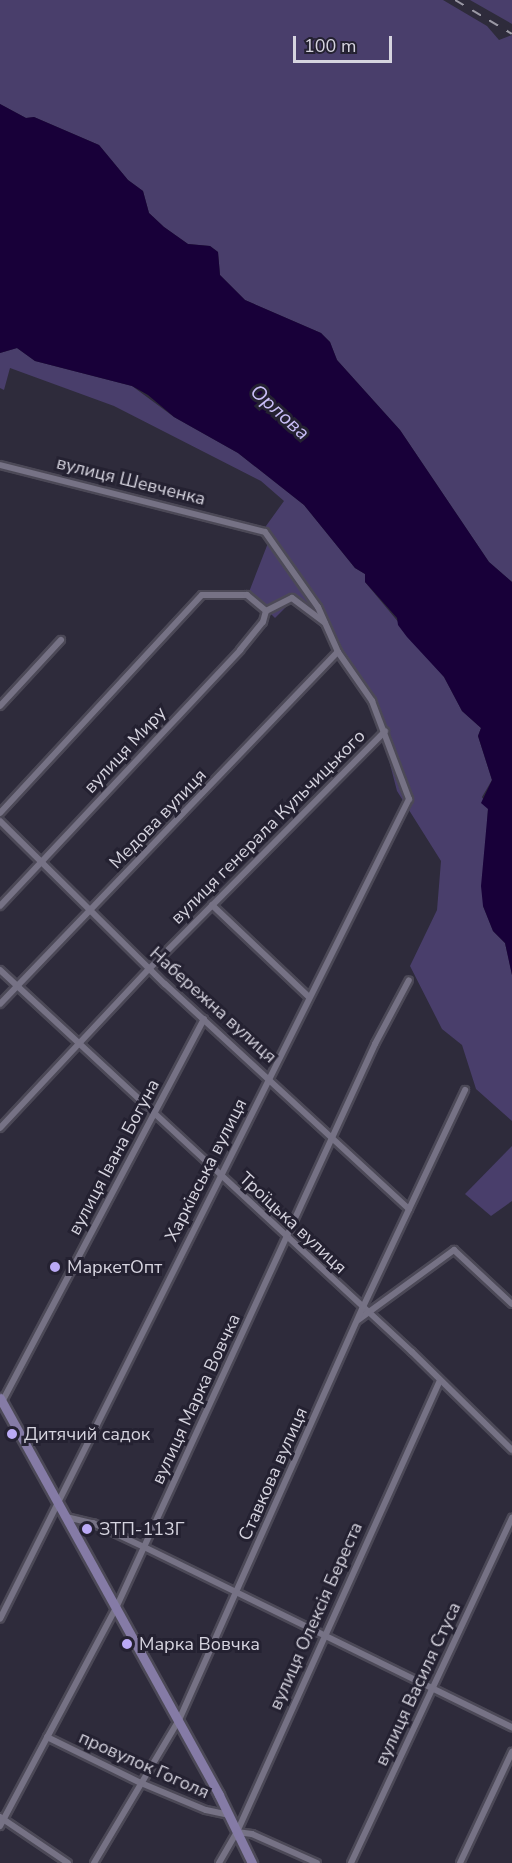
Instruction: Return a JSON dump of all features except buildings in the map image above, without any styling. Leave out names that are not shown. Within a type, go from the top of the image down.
[{"type":"street","name":"вулиця Шевченка","points":[[0,465],[254,527],[272,540],[327,625]]},
{"type":"street","points":[[0,813],[206,593],[247,595],[266,611],[292,598],[327,625],[338,652],[372,701],[385,731]]},
{"type":"street","name":"вулиця Миру","points":[[0,906],[240,650],[263,622],[266,611]]},
{"type":"street","points":[[0,706],[61,639]]},
{"type":"street","name":"Медова вулиця","points":[[0,1004],[338,652]]},
{"type":"street","name":"Харківська вулиця","points":[[0,1619],[409,799],[385,731]]},
{"type":"street","name":"вулиця генерала Кульчицького","points":[[0,1128],[79,1047],[149,969],[385,731]]},
{"type":"street","name":"Набережна вулиця","points":[[0,821],[42,860],[149,969],[269,1077],[409,1209]]},
{"type":"street","points":[[212,905],[309,997]]},
{"type":"street","name":"Троїцька вулиця","points":[[0,970],[153,1116],[371,1314],[512,1450]]},
{"type":"street","name":"вулиця Марка Вовчка","points":[[1,1821],[116,1608],[375,1044],[410,980]]},
{"type":"street","name":"вулиця Івана Богуна","points":[[1,1402],[204,1019]]},
{"type":"street","name":"Ставкова вулиця","points":[[94,1863],[179,1720],[363,1307],[465,1090]]},
{"type":"street","points":[[358,1320],[371,1314],[454,1250],[512,1305]]},
{"type":"street","name":"вулиця Олексія Береста","points":[[219,1863],[237,1832],[440,1380]]},
{"type":"street","points":[[1,1402],[179,1720],[252,1863]]},
{"type":"street","points":[[66,1517],[93,1523],[144,1547],[512,1727]]},
{"type":"street","name":"вулиця Василя Стуса","points":[[351,1863],[512,1518]]},
{"type":"street","name":"провулок Гоголя","points":[[47,1737],[141,1783],[206,1810],[229,1815]]},
{"type":"street","points":[[460,1863],[512,1752]]},
{"type":"street","points":[[1,1821],[68,1863]]},
{"type":"street","points":[[237,1832],[252,1834],[317,1863]]},
{"type":"shaded area","points":[[0,0],[443,0],[487,26],[499,40],[512,35],[512,582],[489,562],[400,430],[337,360],[330,342],[321,333],[245,300],[220,275],[218,252],[210,246],[188,244],[164,227],[149,213],[143,191],[128,180],[99,145],[34,117],[26,118],[0,104]]},
{"type":"shaded area","points":[[470,0],[512,0],[512,24]]},
{"type":"shaded area","points":[[17,348],[35,361],[132,386],[174,417],[238,453],[304,505],[355,568],[365,574],[365,582],[444,677],[462,711],[481,728],[478,736],[492,780],[482,797],[488,808],[483,906],[493,931],[505,943],[512,975],[512,1121],[476,1089],[462,1045],[442,1029],[410,966],[437,910],[441,861],[397,791],[379,722],[321,627],[291,602],[275,618],[249,592],[268,543],[266,526],[284,501],[261,481],[114,406],[10,368],[4,390],[0,388],[0,353]]},
{"type":"shaded area","points":[[512,1146],[512,1201],[491,1216],[465,1194]]},
{"type":"water","name":"Орлова","points":[[0,104],[26,118],[34,117],[99,145],[128,180],[143,191],[149,213],[164,227],[188,244],[210,246],[218,252],[220,275],[245,300],[321,333],[330,342],[337,360],[400,430],[489,562],[512,582],[512,975],[505,943],[493,931],[483,906],[481,886],[488,809],[481,803],[492,780],[478,736],[481,728],[462,711],[444,677],[407,637],[398,625],[397,618],[365,582],[365,574],[355,568],[304,505],[238,453],[174,417],[148,395],[132,386],[35,361],[17,348],[0,353]]},
{"type":"railway","points":[[455,0],[512,34]]},
{"type":"place","name":"МаркетОпт","points":[[55,1267]]},
{"type":"place","name":"Дитячий садок","points":[[12,1434]]},
{"type":"place","name":"ЗТП-113Г","points":[[87,1529]]},
{"type":"place","name":"Марка Вовчка","points":[[127,1644]]}]
